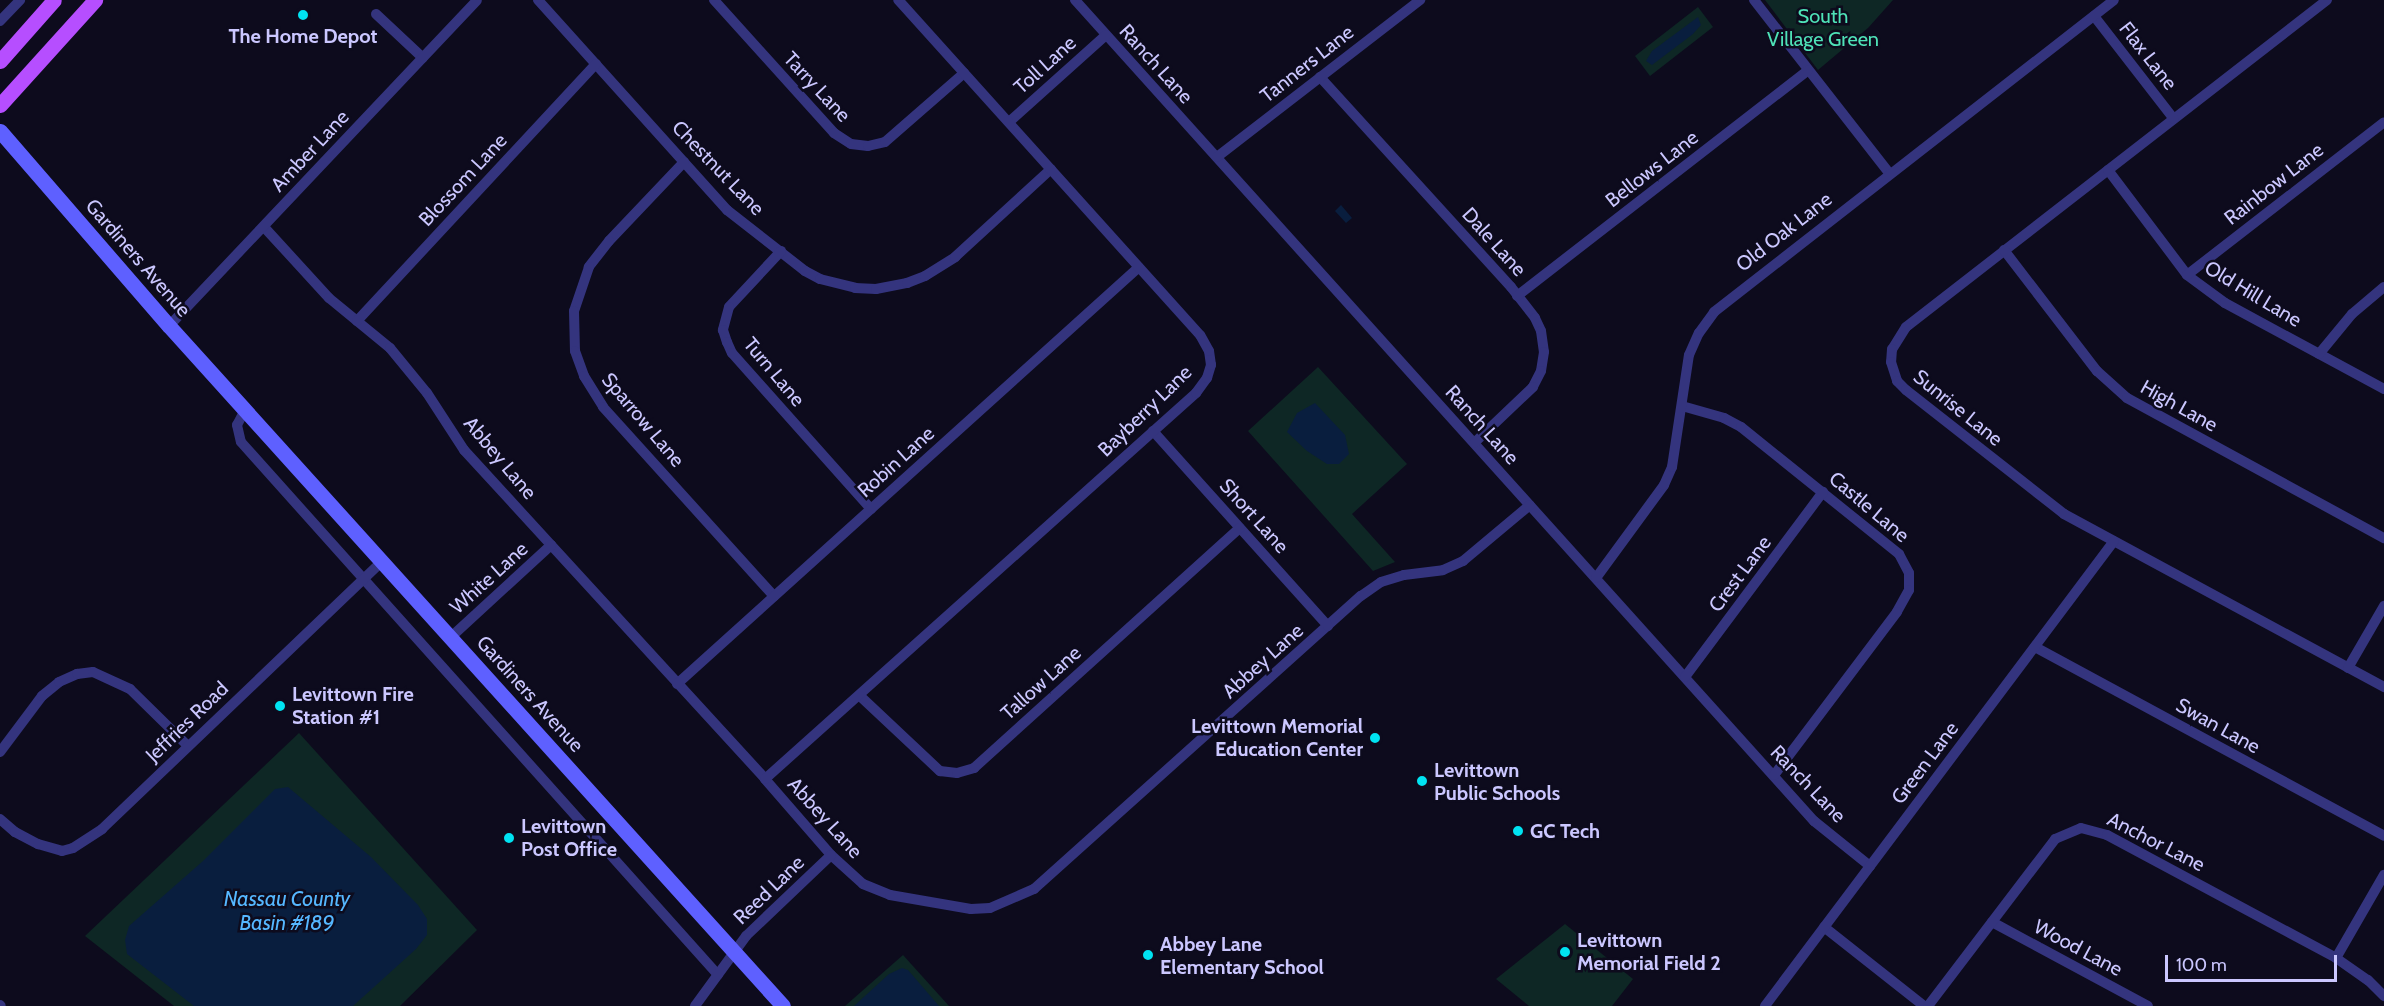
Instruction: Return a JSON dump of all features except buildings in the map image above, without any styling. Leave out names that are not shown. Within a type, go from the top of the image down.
[{"type":"main road","points":[[0,60],[54,0]]},
{"type":"main road","points":[[0,105],[95,0]]},
{"type":"main road","name":"Gardiners Avenue","points":[[0,131],[169,326],[783,1006]]},
{"type":"street","points":[[0,21],[20,0]]},
{"type":"street","name":"Amber Lane","points":[[169,326],[477,0]]},
{"type":"street","name":"Chestnut Lane","points":[[538,0],[727,210],[805,271],[839,285],[876,289],[908,283],[925,276],[955,256],[1051,169]]},
{"type":"street","name":"Tarry Lane","points":[[714,0],[834,133],[851,144],[868,146],[885,142],[964,73]]},
{"type":"street","name":"Bayberry Lane","points":[[765,779],[1196,393],[1207,378],[1211,365],[1209,351],[1200,335],[898,0]]},
{"type":"street","name":"Ranch Lane","points":[[1075,0],[1815,821],[1870,866]]},
{"type":"street","name":"Tanners Lane","points":[[1217,157],[1420,0]]},
{"type":"street","points":[[1754,0],[1889,173]]},
{"type":"street","name":"Old Oak Lane","points":[[1596,578],[1664,485],[1676,454],[1689,355],[1699,333],[1714,312],[1889,173],[2114,0]]},
{"type":"street","name":"Sunrise Lane","points":[[2327,0],[1906,327],[1892,350],[1893,373],[1906,390],[2038,496],[2064,514],[2384,687]]},
{"type":"street","points":[[376,14],[423,58]]},
{"type":"street","name":"Flax Lane","points":[[2094,16],[2174,119]]},
{"type":"street","name":"Toll Lane","points":[[1009,122],[1106,35]]},
{"type":"street","name":"Blossom Lane","points":[[357,321],[597,64]]},
{"type":"street","name":"Bellows Lane","points":[[1517,296],[1808,70]]},
{"type":"street","name":"Dale Lane","points":[[1320,77],[1517,296],[1535,318],[1541,331],[1544,352],[1541,371],[1527,396],[1474,443]]},
{"type":"street","name":"Rainbow Lane","points":[[2187,275],[2384,122]]},
{"type":"street","name":"Sparrow Lane","points":[[684,162],[609,242],[589,267],[574,311],[575,351],[584,376],[603,407],[774,596]]},
{"type":"street","name":"Old Hill Lane","points":[[2108,170],[2187,275],[2225,303],[2384,389]]},
{"type":"street","name":"Abbey Lane","points":[[264,227],[329,298],[390,348],[427,393],[465,450],[765,779],[831,855],[863,884],[890,894],[971,909],[990,908],[1009,902],[1034,889],[1361,596],[1381,582],[1404,575],[1443,570],[1463,561],[1530,505]]},
{"type":"street","name":"High Lane","points":[[2004,250],[2097,371],[2127,398],[2384,538]]},
{"type":"street","name":"Turn Lane","points":[[781,251],[729,307],[723,330],[726,342],[732,353],[871,509]]},
{"type":"street","name":"Robin Lane","points":[[677,684],[1139,267]]},
{"type":"street","points":[[2319,354],[2352,314],[2384,287]]},
{"type":"street","name":"Castle Lane","points":[[1682,406],[1724,418],[1742,427],[1899,554],[1909,573],[1909,590],[1897,612],[1774,775]]},
{"type":"street","points":[[245,410],[237,425],[241,442],[718,975]]},
{"type":"street","name":"Short Lane","points":[[1153,431],[1328,626]]},
{"type":"street","name":"Crest Lane","points":[[1685,677],[1823,492]]},
{"type":"street","name":"Tallow Lane","points":[[860,696],[940,771],[957,773],[974,768],[1240,528]]},
{"type":"street","name":"Green Lane","points":[[1765,1006],[2114,542]]},
{"type":"street","name":"White Lane","points":[[451,637],[551,546]]},
{"type":"street","name":"Jeffries Road","points":[[0,819],[15,832],[38,844],[62,851],[73,849],[102,829],[382,561]]},
{"type":"street","points":[[2348,668],[2384,606]]},
{"type":"street","name":"Swan Lane","points":[[2035,647],[2384,836]]},
{"type":"street","points":[[0,752],[42,696],[59,682],[77,674],[93,672],[130,689],[188,746]]},
{"type":"street","name":"Anchor Lane","points":[[1928,1006],[2055,840],[2071,831],[2089,829],[2107,835],[2336,958],[2368,980],[2384,996]]},
{"type":"street","name":"Reed Lane","points":[[695,1006],[746,936],[831,855]]},
{"type":"street","points":[[2336,958],[2384,875]]},
{"type":"street","name":"Wood Lane","points":[[1992,922],[2148,1006]]},
{"type":"street","points":[[1824,927],[1923,1006]]},
{"type":"green space","name":"South Village Green","points":[[1765,0],[1893,0],[1868,28],[1818,70]]},
{"type":"green space","points":[[1698,7],[1713,27],[1650,76],[1635,56]]},
{"type":"green space","points":[[1318,367],[1407,464],[1352,514],[1395,562],[1373,571],[1248,431]]},
{"type":"green space","name":"Nassau County Basin #189","points":[[299,733],[477,930],[400,1006],[174,1006],[85,936]]},
{"type":"green space","name":"Levittown Memorial Field 2","points":[[1565,924],[1633,979],[1612,1006],[1529,1006],[1496,979]]},
{"type":"green space","points":[[903,955],[949,1006],[845,1006]]},
{"type":"water","points":[[1698,17],[1701,25],[1693,34],[1652,65],[1646,61],[1652,51]]},
{"type":"water","points":[[1341,205],[1352,218],[1346,223],[1335,211]]},
{"type":"water","points":[[1315,403],[1345,435],[1349,454],[1339,464],[1327,464],[1307,451],[1287,432],[1297,413]]},
{"type":"water","name":"Nassau County Basin #189","points":[[288,787],[371,857],[418,905],[427,919],[427,935],[416,949],[353,1006],[194,1006],[127,954],[125,940],[129,926],[203,861],[275,789]]},
{"type":"water","points":[[902,968],[908,970],[939,1006],[854,1006],[889,974]]},
{"type":"place","name":"The Home Depot","points":[[303,15]]},
{"type":"place","name":"Levittown Fire Station #1","points":[[280,706]]},
{"type":"place","name":"Levittown Memorial Education Center","points":[[1375,738]]},
{"type":"place","name":"Levittown Public Schools","points":[[1422,781]]},
{"type":"place","name":"GC Tech","points":[[1518,831]]},
{"type":"place","name":"Levittown Post Office","points":[[509,838]]},
{"type":"place","name":"Levittown Memorial Field 2","points":[[1565,952]]},
{"type":"place","name":"Abbey Lane Elementary School","points":[[1148,955]]}]
